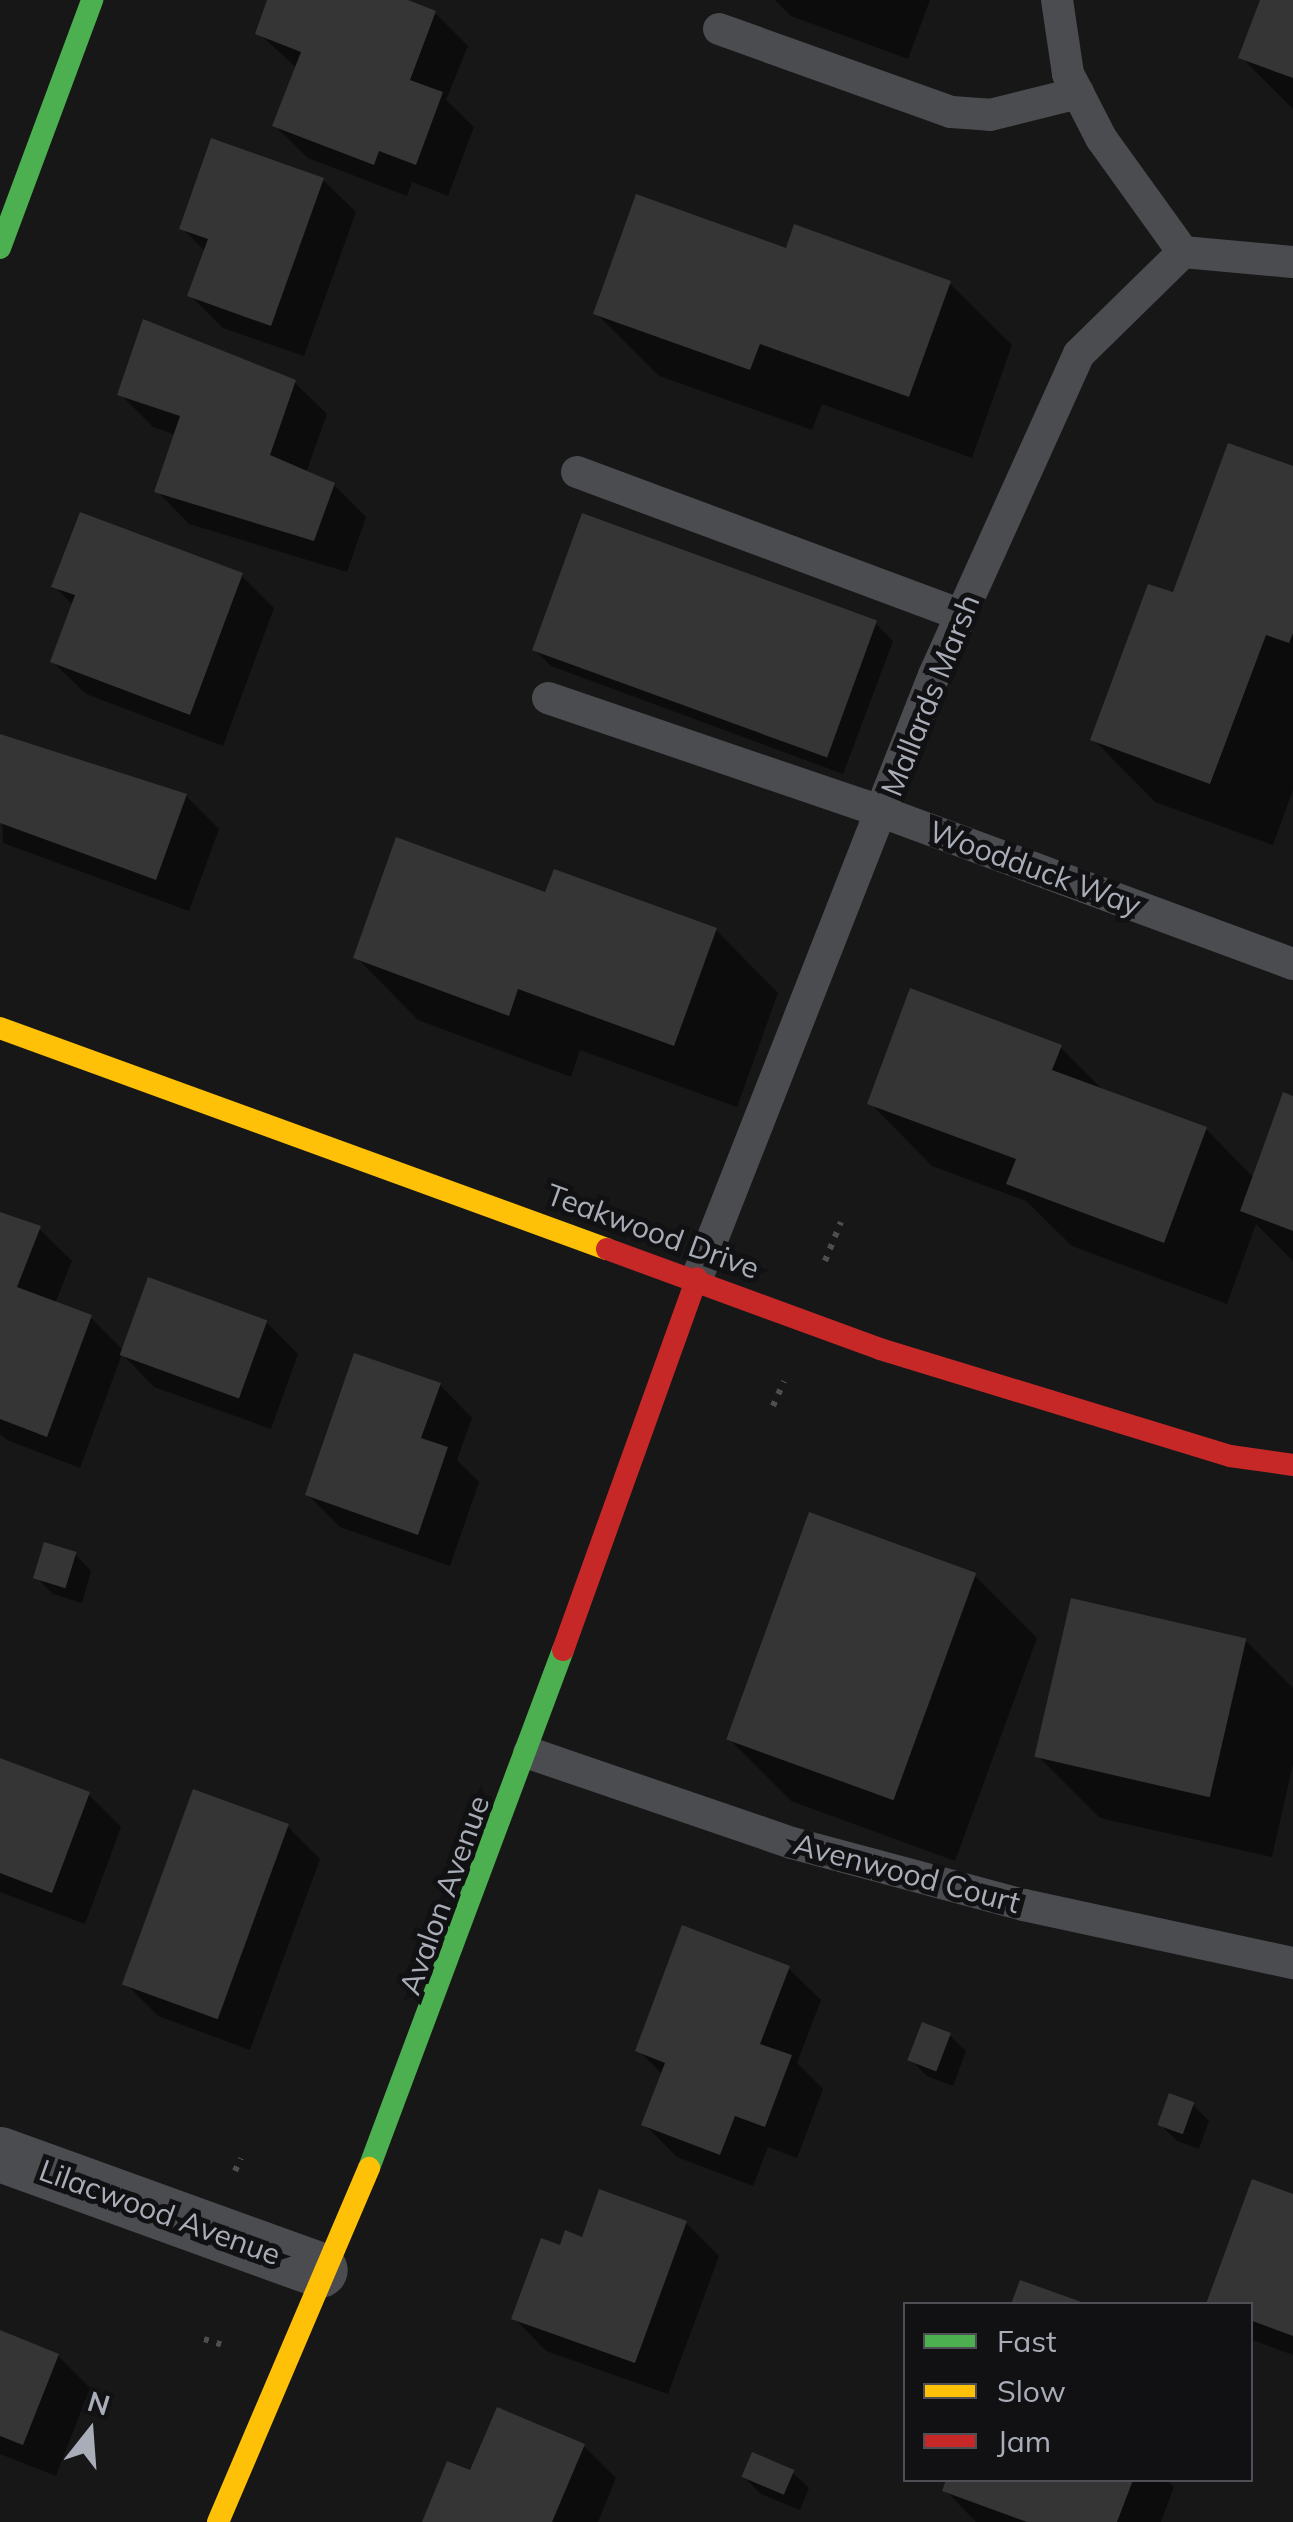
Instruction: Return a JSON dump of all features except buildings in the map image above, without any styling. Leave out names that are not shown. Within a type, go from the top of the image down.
[{"type":"street","points":[[0,248],[92,0]]},
{"type":"street","name":"Teakwood Drive","points":[[0,1028],[697,1278],[880,1349],[1230,1456],[1293,1465]]},
{"type":"street","name":"Avalon Avenue","points":[[218,2522],[320,2270],[406,2083],[529,1753],[697,1278]]},
{"type":"street","name":"Lilacwood Avenue","points":[[0,2154],[320,2270]]},
{"type":"lane","points":[[1057,0],[1068,74],[1101,138],[1183,252],[1293,262]]},
{"type":"lane","points":[[719,29],[951,112],[990,114],[1078,94]]},
{"type":"lane","name":"Mallards Marsh","points":[[697,1278],[961,615],[1079,354],[1183,252]]},
{"type":"lane","points":[[577,472],[961,615]]},
{"type":"lane","name":"Woodduck Way","points":[[548,698],[882,812],[1293,964]]},
{"type":"lane","name":"Avenwood Court","points":[[529,1753],[792,1843],[1024,1904],[1293,1963]]},
{"type":"path","points":[[824,1262],[842,1222]]},
{"type":"path","points":[[204,2338],[229,2347]]},
{"type":"traffic: fast","points":[[0,248],[92,0]]},
{"type":"traffic: fast","points":[[369,2168],[563,1650]]},
{"type":"traffic: slow","points":[[0,1028],[607,1249]]},
{"type":"traffic: slow","points":[[218,2522],[369,2168]]},
{"type":"traffic: jam","points":[[607,1249],[880,1349],[1230,1456],[1293,1465]]},
{"type":"traffic: jam","points":[[563,1650],[697,1278]]}]
